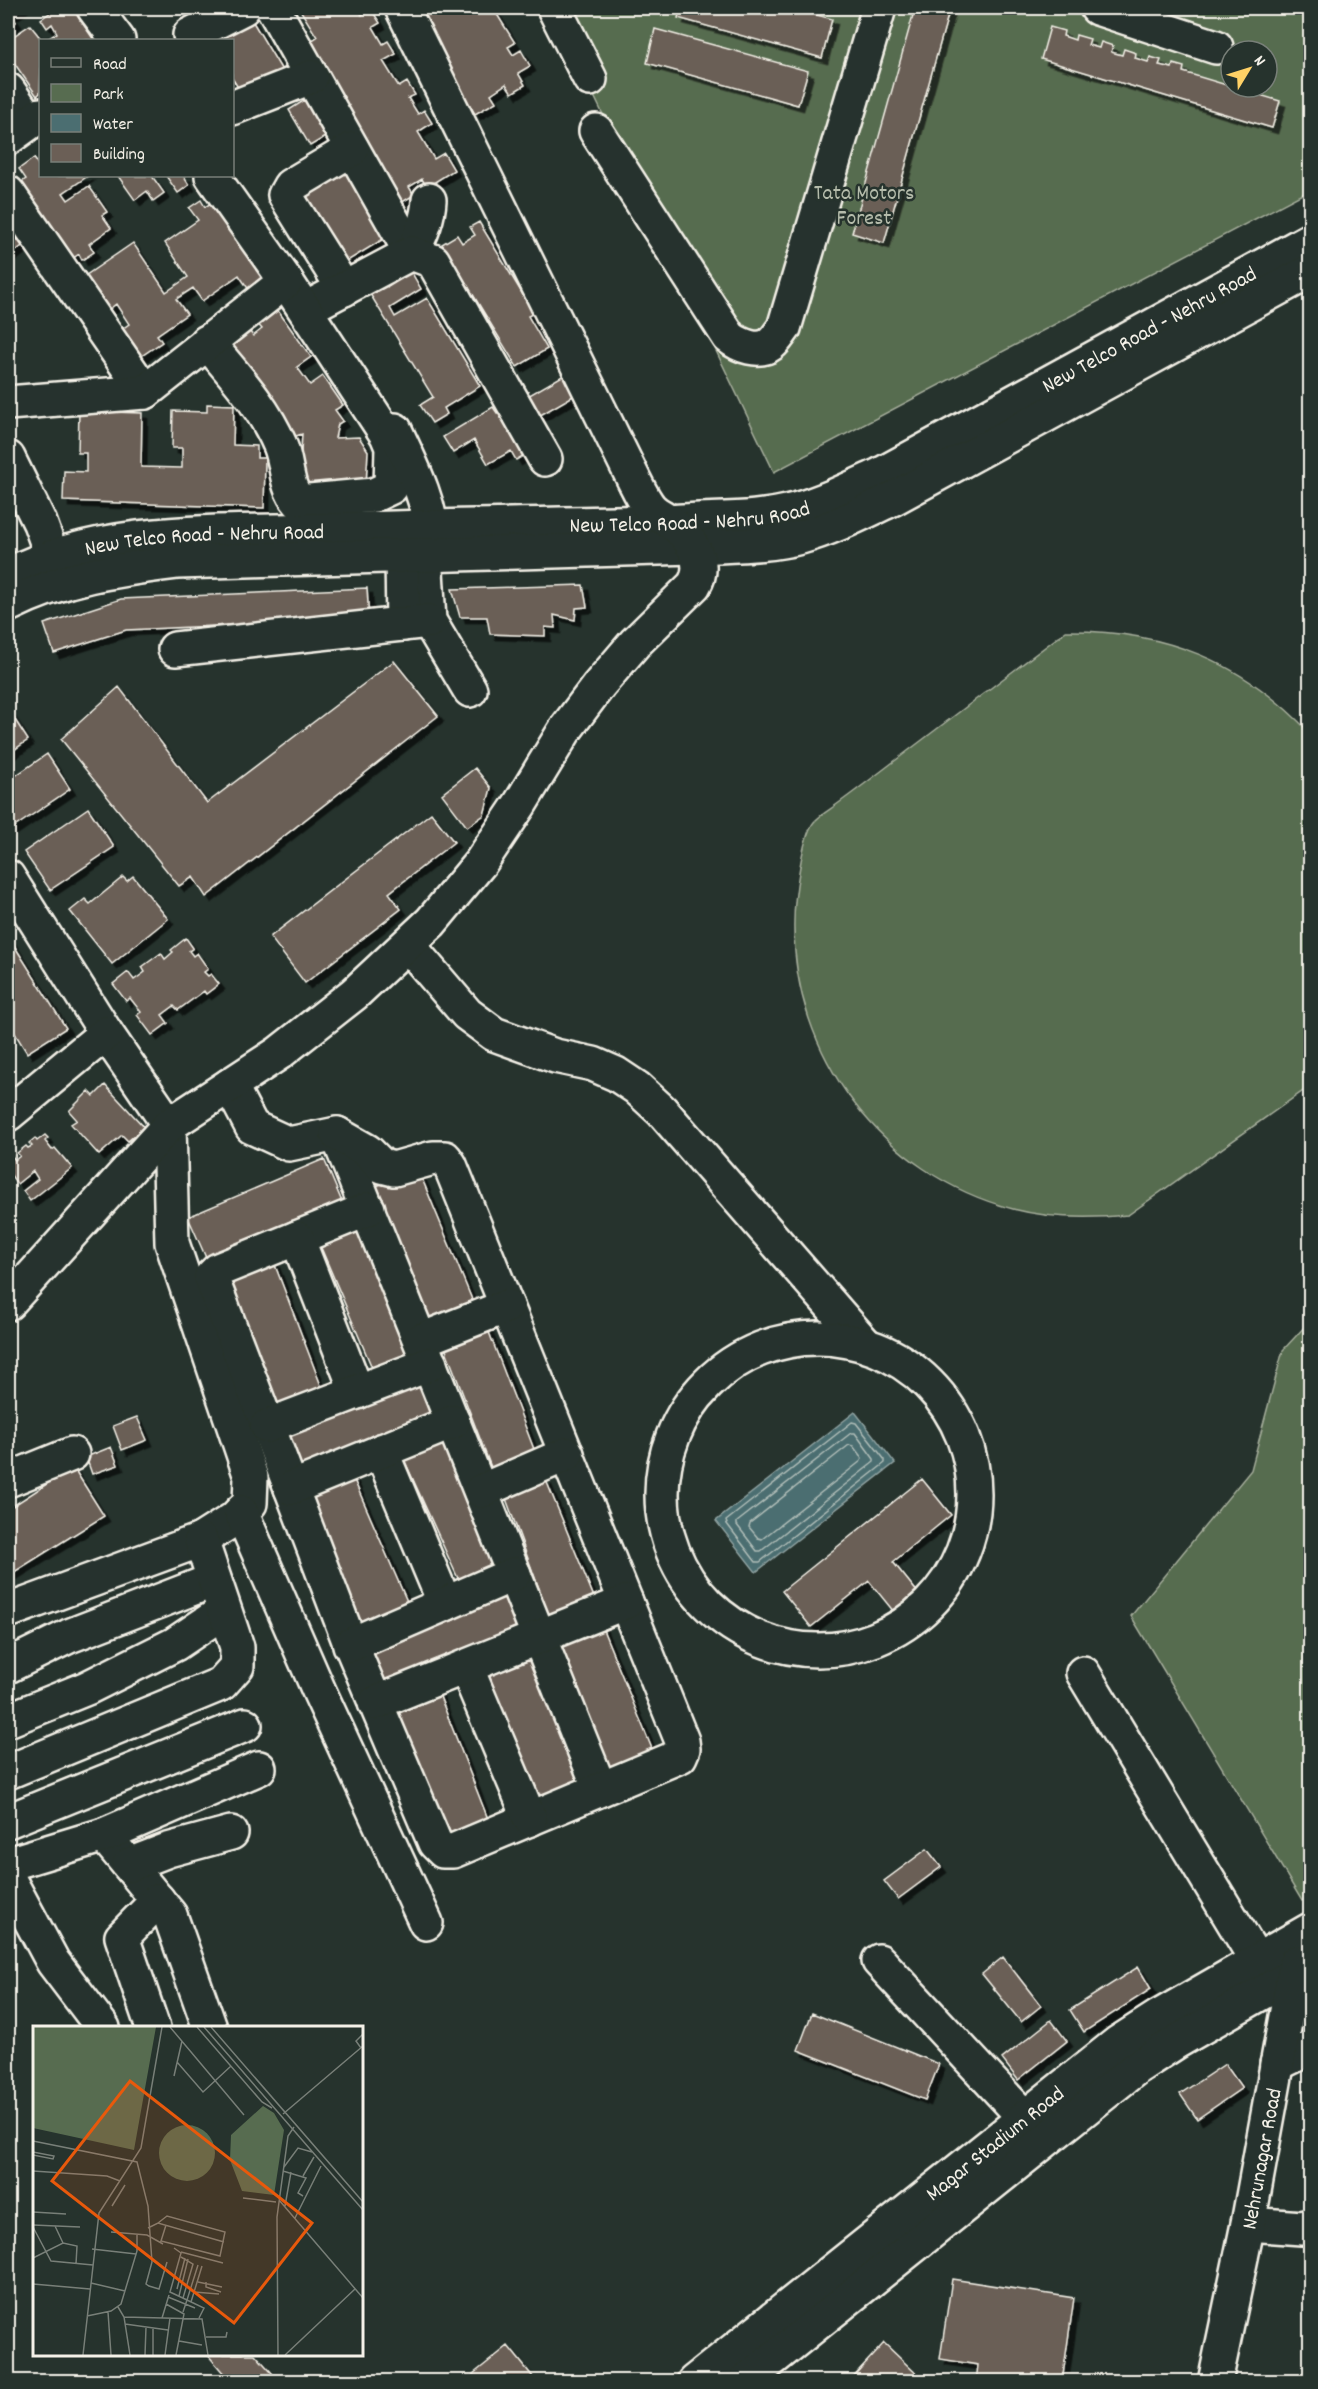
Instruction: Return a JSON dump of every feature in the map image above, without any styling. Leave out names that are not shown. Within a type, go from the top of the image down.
[{"type":"street","points":[[94,8],[117,39]]},
{"type":"street","points":[[112,8],[134,39]]},
{"type":"street","points":[[192,39],[190,35],[243,8]]},
{"type":"street","points":[[273,8],[411,253],[433,261],[545,459]]},
{"type":"street","points":[[8,1303],[170,1125],[289,1046],[354,994],[431,922],[481,862],[565,730],[599,685],[635,643],[694,585],[699,577],[694,547],[670,522],[653,511],[646,503],[402,8]]},
{"type":"street","points":[[554,8],[590,79]]},
{"type":"street","points":[[596,130],[729,337],[739,345],[757,348],[771,345],[784,328],[879,8]]},
{"type":"street","points":[[1097,8],[1216,47]]},
{"type":"street","points":[[234,107],[311,77]]},
{"type":"street","points":[[8,90],[26,125]]},
{"type":"street","points":[[344,289],[285,195],[291,186],[352,149]]},
{"type":"street","points":[[207,342],[260,406],[281,447],[291,493],[299,502],[374,495],[391,487],[392,447],[387,435],[286,281],[213,177]]},
{"type":"street","points":[[229,177],[391,421],[417,478],[423,547],[416,623],[470,690]]},
{"type":"street","points":[[8,193],[145,392]]},
{"type":"street","points":[[315,304],[411,253],[423,233],[429,213],[429,200]]},
{"type":"street","name":"New Telco Road - Nehru Road","points":[[423,547],[670,522],[748,517],[793,511],[826,500],[890,469],[1311,240]]},
{"type":"street","name":"New Telco Road - Nehru Road","points":[[8,605],[38,590],[57,570],[91,545],[175,534],[423,547],[694,547],[751,544],[800,537],[836,526],[892,499],[1311,271]]},
{"type":"street","points":[[8,404],[145,392],[286,281]]},
{"type":"street","points":[[8,458],[40,524],[57,570]]},
{"type":"street","name":"New Telco Road - Nehru Road","points":[[8,574],[28,564],[57,570]]},
{"type":"street","points":[[175,649],[416,623]]},
{"type":"street","points":[[8,877],[106,1033],[170,1125],[172,1244],[251,1477],[250,1503],[234,1519],[201,1540],[8,1611]]},
{"type":"street","points":[[408,945],[467,1014],[494,1034],[555,1056],[593,1064],[616,1074],[637,1088],[662,1112],[865,1344],[891,1355],[914,1371],[934,1390],[955,1421],[971,1464],[974,1492],[972,1521],[965,1548],[953,1573],[937,1596],[917,1615],[894,1631],[868,1642],[841,1649],[813,1650],[785,1646],[759,1638],[734,1625],[719,1613],[693,1586],[678,1563],[668,1536],[663,1509],[662,1481],[667,1453],[681,1419],[709,1381],[730,1364],[755,1350],[781,1341],[809,1337],[865,1344]]},
{"type":"street","points":[[8,1114],[106,1033]]},
{"type":"street","points":[[231,1085],[252,1127],[289,1144],[337,1134],[367,1150],[382,1166],[394,1169],[433,1158],[445,1158],[450,1165],[682,1741],[683,1749],[680,1756],[453,1851],[442,1851],[435,1843],[350,1645],[211,1277],[218,1270],[368,1209]]},
{"type":"street","points":[[337,1134],[600,1790]]},
{"type":"street","points":[[297,1238],[357,1392]]},
{"type":"street","points":[[267,1426],[357,1392],[507,1306]]},
{"type":"street","points":[[291,1488],[453,1422]]},
{"type":"street","points":[[381,1451],[445,1604]]},
{"type":"street","points":[[8,1480],[72,1454]]},
{"type":"street","points":[[481,1491],[567,1454]]},
{"type":"street","points":[[241,1512],[319,1691],[426,1923]]},
{"type":"street","points":[[8,1772],[221,1684],[237,1666],[238,1657],[201,1540]]},
{"type":"street","points":[[350,1645],[514,1574]]},
{"type":"street","points":[[8,1666],[69,1636],[214,1580]]},
{"type":"street","points":[[375,1703],[626,1602]]},
{"type":"street","points":[[8,1720],[87,1688],[175,1644],[224,1611]]},
{"type":"street","points":[[466,1667],[530,1819]]},
{"type":"street","points":[[1083,1673],[1257,1961]]},
{"type":"street","points":[[8,1821],[245,1725]]},
{"type":"street","points":[[8,1864],[104,1834],[259,1768]]},
{"type":"street","points":[[129,1865],[168,1850],[231,1833]]},
{"type":"street","points":[[104,1834],[170,1915],[209,2026]]},
{"type":"street","points":[[8,1878],[53,1962],[101,2026]]},
{"type":"street","points":[[152,2026],[122,1936],[158,1900]]},
{"type":"street","name":"Magar Stadium Road","points":[[694,2382],[1118,2043],[1160,2016],[1257,1961],[1304,1952]]},
{"type":"street","name":"Magar Stadium Road","points":[[744,2382],[1106,2091],[1304,1952]]},
{"type":"street","name":"Nehrunagar Road","points":[[1215,2382],[1248,2224],[1277,2064],[1304,1952]]},
{"type":"street","points":[[879,1961],[1024,2117]]},
{"type":"street","points":[[1277,2064],[1311,2048]]},
{"type":"street","points":[[1248,2224],[1302,2228],[1311,2226]]},
{"type":"green space","name":"Tata Motors Forest","points":[[552,8],[1310,8],[1310,190],[774,472]]},
{"type":"green space","points":[[1066,631],[1136,636],[1200,655],[1229,669],[1257,687],[1284,708],[1310,733],[1310,1086],[1128,1215],[1070,1217],[1042,1215],[1013,1209],[966,1192],[924,1168],[886,1138],[854,1102],[828,1062],[809,1018],[797,970],[795,899],[802,854],[814,822]]},
{"type":"green space","points":[[1310,1321],[1310,1896],[1302,1901],[1131,1616],[1251,1470],[1283,1350]]},
{"type":"water","points":[[855,1412],[895,1463],[756,1572],[716,1521]]},
{"type":"building","points":[[8,8],[21,8],[11,15],[16,22],[8,29]]},
{"type":"building","points":[[57,8],[72,8],[93,39],[48,39],[57,33],[52,24],[47,28],[41,19]]},
{"type":"building","points":[[299,8],[357,8],[362,15],[371,9],[380,23],[373,27],[383,44],[388,41],[396,54],[383,61],[399,87],[407,82],[415,95],[408,98],[418,114],[424,110],[432,123],[418,132],[434,159],[444,153],[454,170],[427,187],[422,179],[409,187],[414,195],[394,207],[303,46],[317,37]]},
{"type":"building","points":[[423,8],[493,8],[515,43],[508,47],[513,55],[521,50],[530,66],[518,73],[525,85],[512,93],[506,84],[491,94],[496,102],[475,114],[415,12]]},
{"type":"building","points":[[681,8],[791,8],[832,19],[822,58],[678,18]]},
{"type":"building","points":[[915,8],[950,8],[884,243],[852,233]]},
{"type":"building","points":[[247,12],[283,72],[244,97],[234,81],[234,39],[210,39]]},
{"type":"building","points":[[30,25],[41,39],[39,39],[39,94],[37,96],[8,54],[8,40]]},
{"type":"building","points":[[1050,27],[1064,31],[1063,36],[1075,40],[1076,35],[1090,39],[1088,45],[1099,48],[1101,42],[1113,46],[1111,52],[1122,55],[1124,49],[1136,53],[1135,58],[1148,62],[1150,57],[1161,60],[1159,65],[1172,68],[1173,64],[1184,67],[1183,72],[1219,83],[1219,99],[1280,101],[1272,128],[1041,59]]},
{"type":"building","points":[[655,29],[808,71],[798,105],[647,63]]},
{"type":"building","points":[[308,98],[330,134],[310,146],[289,110]]},
{"type":"building","points":[[34,158],[39,166],[39,177],[87,177],[63,193],[68,200],[89,186],[107,212],[102,215],[111,228],[89,244],[94,252],[82,260],[79,254],[66,263],[14,187],[26,179],[19,169]]},
{"type":"building","points":[[345,162],[390,235],[344,263],[300,190]]},
{"type":"building","points":[[119,177],[153,177],[164,193],[153,201],[147,191],[135,200]]},
{"type":"building","points":[[167,177],[184,177],[189,185],[178,193]]},
{"type":"building","points":[[201,200],[205,207],[216,200],[273,283],[253,296],[239,275],[202,301],[193,288],[176,299],[187,314],[157,335],[162,342],[134,361],[115,334],[129,324],[116,304],[103,314],[79,280],[133,243],[166,292],[188,277],[165,243],[198,220],[189,208]]},
{"type":"building","points":[[479,222],[534,313],[528,316],[547,349],[517,367],[442,244],[457,235],[462,243],[475,235],[470,227]]},
{"type":"building","points":[[8,226],[22,246],[8,257]]},
{"type":"building","points":[[409,268],[421,289],[390,308],[395,317],[427,298],[480,386],[444,408],[447,414],[432,423],[420,405],[433,397],[367,289],[383,280],[388,287],[401,279],[398,275]]},
{"type":"building","points":[[276,308],[311,357],[297,367],[310,385],[323,376],[343,405],[335,410],[343,421],[338,424],[335,438],[359,437],[368,451],[366,484],[309,485],[294,451],[301,452],[302,434],[286,439],[270,416],[281,409],[268,390],[259,396],[228,341],[247,328],[253,336],[262,329],[256,322]]},
{"type":"building","points":[[564,375],[575,395],[537,417],[526,397]]},
{"type":"building","points":[[512,403],[533,450],[516,460],[511,451],[488,464],[474,440],[453,453],[443,437],[493,407],[497,413]]},
{"type":"building","points":[[207,404],[234,405],[233,445],[257,446],[257,458],[265,458],[264,508],[63,501],[64,471],[86,472],[86,453],[78,453],[79,411],[142,413],[141,467],[182,468],[182,448],[172,448],[173,411],[207,412]]},
{"type":"building","points":[[583,585],[587,607],[576,608],[575,620],[554,615],[555,628],[545,627],[545,636],[490,634],[487,617],[460,617],[452,589]]},
{"type":"building","points":[[367,588],[369,619],[126,630],[54,653],[44,624],[121,599]]},
{"type":"building","points":[[394,661],[438,716],[206,897],[193,877],[179,886],[61,739],[119,687],[207,803]]},
{"type":"building","points":[[8,709],[28,740],[8,754]]},
{"type":"building","points":[[47,754],[70,789],[10,830],[8,826],[8,781]]},
{"type":"building","points":[[475,768],[491,788],[484,815],[467,827],[442,794]]},
{"type":"building","points":[[88,808],[114,847],[50,890],[24,852]]},
{"type":"building","points":[[431,813],[454,842],[389,893],[401,909],[305,983],[270,937]]},
{"type":"building","points":[[133,876],[168,919],[112,964],[70,911],[85,899],[90,904],[123,877],[127,881]]},
{"type":"building","points":[[186,938],[193,948],[189,951],[193,956],[197,953],[208,969],[204,972],[208,976],[211,974],[219,984],[206,994],[204,991],[178,1010],[174,1006],[162,1015],[168,1023],[152,1035],[137,1015],[141,1012],[130,998],[126,1001],[113,984],[128,972],[134,980],[145,972],[142,967],[161,953],[165,959],[173,952],[171,950]]},
{"type":"building","points":[[10,939],[66,1028],[27,1053],[8,1022],[8,941]]},
{"type":"building","points":[[105,1085],[144,1127],[128,1141],[122,1135],[99,1155],[71,1124],[77,1120],[69,1111],[89,1091],[94,1096]]},
{"type":"building","points":[[45,1135],[48,1138],[45,1141],[52,1150],[55,1148],[72,1168],[30,1201],[23,1191],[38,1179],[33,1171],[17,1184],[8,1171],[10,1164],[8,1160],[12,1156],[15,1160],[20,1156],[17,1153],[26,1146],[28,1148],[32,1146],[29,1143],[35,1138],[37,1141]]},
{"type":"building","points":[[324,1159],[342,1202],[207,1260],[188,1217]]},
{"type":"building","points":[[418,1169],[473,1302],[429,1320],[374,1187]]},
{"type":"building","points":[[363,1225],[420,1359],[376,1377],[319,1243]]},
{"type":"building","points":[[273,1260],[325,1396],[276,1415],[224,1279]]},
{"type":"building","points":[[487,1327],[537,1457],[494,1475],[444,1345]]},
{"type":"building","points":[[420,1376],[438,1421],[302,1475],[284,1430]]},
{"type":"building","points":[[137,1417],[147,1440],[122,1450],[113,1426]]},
{"type":"building","points":[[444,1433],[504,1566],[461,1585],[401,1453]]},
{"type":"building","points":[[111,1447],[118,1465],[92,1474],[86,1457]]},
{"type":"building","points":[[73,1467],[104,1516],[11,1574],[8,1569],[8,1509]]},
{"type":"building","points":[[351,1473],[409,1606],[363,1626],[304,1493]]},
{"type":"building","points":[[922,1479],[951,1515],[893,1562],[918,1593],[894,1612],[869,1581],[811,1627],[782,1591]]},
{"type":"building","points":[[546,1480],[598,1607],[552,1624],[505,1496]]},
{"type":"building","points":[[501,1589],[518,1631],[384,1686],[367,1644]]},
{"type":"building","points":[[599,1620],[655,1756],[609,1774],[553,1638]]},
{"type":"building","points":[[530,1648],[583,1784],[538,1802],[484,1667]]},
{"type":"building","points":[[437,1689],[488,1819],[443,1837],[391,1707]]},
{"type":"building","points":[[927,1849],[941,1867],[898,1899],[884,1881]]},
{"type":"building","points":[[1003,1957],[1041,2006],[1021,2022],[982,1974]]},
{"type":"building","points":[[1138,1967],[1151,1989],[1084,2032],[1070,2010]]},
{"type":"building","points":[[812,2013],[939,2064],[925,2100],[798,2050]]},
{"type":"building","points":[[1051,2020],[1067,2041],[1018,2080],[1002,2059]]},
{"type":"building","points":[[1225,2064],[1242,2088],[1197,2119],[1180,2094]]},
{"type":"building","points":[[952,2279],[1074,2298],[1062,2382],[976,2382],[978,2365],[940,2359]]},
{"type":"building","points":[[884,2343],[925,2382],[848,2382]]},
{"type":"building","points":[[508,2346],[537,2382],[480,2382],[473,2374]]},
{"type":"building","points":[[209,2356],[257,2356],[280,2382],[231,2382]]}]
